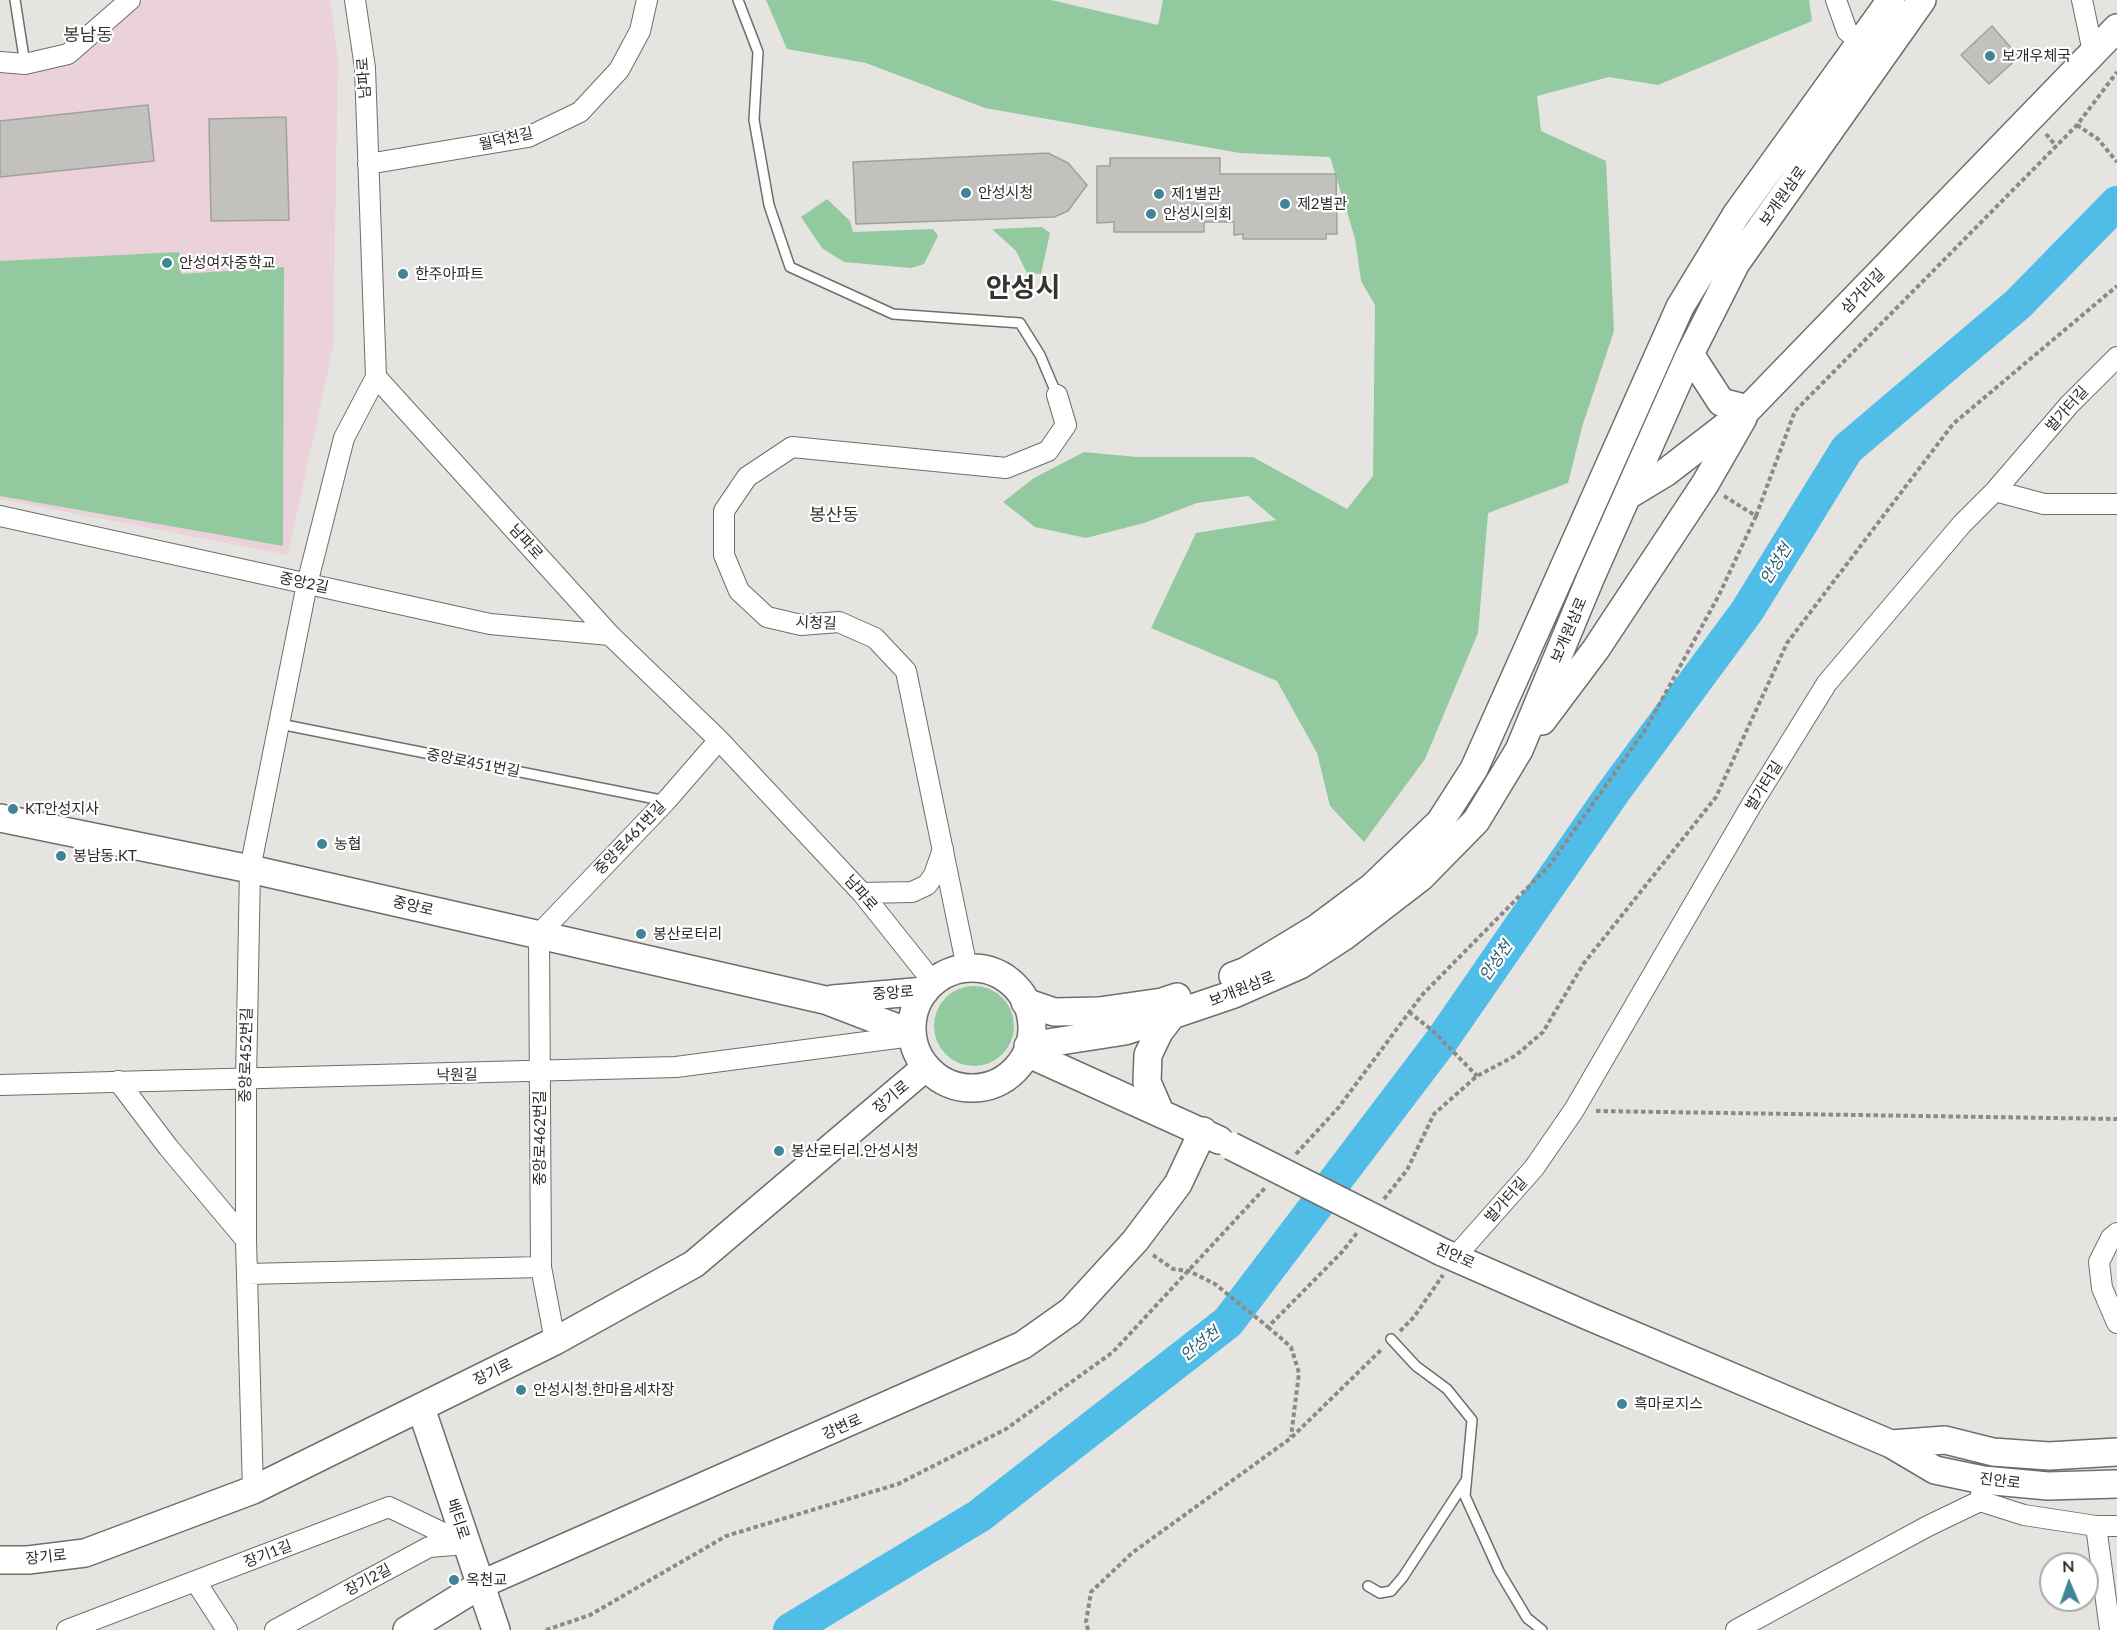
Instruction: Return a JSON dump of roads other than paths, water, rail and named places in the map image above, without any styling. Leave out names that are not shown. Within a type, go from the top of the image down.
[{"type":"main road","name":"보개원삼로","points":[[1028,1050],[1125,1031],[1234,994],[1300,965],[1360,924],[1421,877],[1476,821],[1519,750],[1590,579],[1630,494],[1690,354],[1736,263],[1870,50],[1891,0]]},
{"type":"main road","name":"보개원삼로","points":[[1025,1002],[1054,1012],[1099,1011],[1162,1002],[1246,971],[1317,928],[1372,887],[1440,822],[1474,770],[1680,307],[1736,215],[1870,50],[1922,0]]},
{"type":"main road","name":"삼거리길","points":[[1583,523],[1665,473],[1748,409],[2117,28]]},
{"type":"main road","points":[[1519,750],[1596,649],[1716,466],[1748,409],[1721,402],[1690,354]]},
{"type":"main road","name":"중앙로","points":[[0,818],[250,869],[825,1000],[912,1034]]},
{"type":"main road","points":[[967,968],[988,970],[1007,979],[1021,993],[1025,1002],[1031,1019],[1032,1033],[1028,1050],[1015,1070],[998,1082],[978,1088],[959,1086],[941,1079],[926,1067],[916,1051],[912,1034],[913,1014],[929,987],[949,972],[967,968]]},
{"type":"main road","name":"중앙로","points":[[825,1000],[929,987]]},
{"type":"main road","points":[[1160,1112],[1147,1082],[1148,1055],[1159,1032],[1172,1015]]},
{"type":"main road","name":"진안로","points":[[1028,1050],[1203,1131],[1449,1254],[1588,1316],[1891,1444],[1935,1470],[1981,1491],[2117,1484]]},
{"type":"main road","name":"장기로","points":[[0,1560],[28,1560],[84,1553],[253,1490],[555,1341],[694,1264],[926,1067]]},
{"type":"main road","name":"강변로","points":[[406,1630],[484,1591],[1023,1345],[1071,1311],[1135,1241],[1178,1184],[1203,1131]]},
{"type":"main road","name":"배티로","points":[[421,1408],[496,1630]]},
{"type":"main road","name":"진안로","points":[[1891,1444],[1945,1440],[1993,1452],[2049,1456],[2117,1452]]},
{"type":"street","points":[[0,62],[25,64],[68,54],[130,0]]},
{"type":"street","name":"남파로","points":[[355,0],[365,68],[376,376],[610,635],[719,740],[862,893],[929,987]]},
{"type":"street","name":"월덕천길","points":[[368,164],[528,137],[580,112],[619,70],[640,31],[647,0]]},
{"type":"street","points":[[1836,0],[1847,31],[1870,50]]},
{"type":"street","points":[[2079,2],[2093,52]]},
{"type":"street","name":"벌가터길","points":[[1449,1254],[1534,1168],[1574,1110],[1752,804],[1827,683],[1962,524],[1995,491],[2069,405],[2117,357]]},
{"type":"street","points":[[250,869],[307,584],[345,438],[376,376]]},
{"type":"street","name":"시청길","points":[[967,968],[906,670],[875,638],[839,622],[801,625],[767,617],[739,591],[724,555],[724,511],[747,477],[792,447],[1006,468],[1048,451],[1066,425],[1057,395]]},
{"type":"street","points":[[1995,491],[2044,504],[2117,504]]},
{"type":"street","name":"중앙2길","points":[[0,516],[490,624],[610,635]]},
{"type":"street","name":"중앙로461번길","points":[[539,934],[666,801],[719,740]]},
{"type":"street","points":[[862,893],[912,892],[927,885],[934,875],[943,849]]},
{"type":"street","name":"중앙로452번길","points":[[250,869],[246,1240],[253,1490]]},
{"type":"street","name":"중앙로462번길","points":[[539,934],[541,1267],[555,1341]]},
{"type":"street","name":"낙원길","points":[[0,1085],[540,1073],[675,1067],[912,1034]]},
{"type":"street","points":[[118,1081],[168,1147],[246,1240]]},
{"type":"street","points":[[2117,1233],[2110,1238],[2099,1262],[2102,1288],[2117,1323]]},
{"type":"street","points":[[247,1274],[541,1267]]},
{"type":"street","points":[[1736,1630],[1928,1526],[1981,1491],[2024,1515],[2117,1527]]},
{"type":"street","name":"장기1길","points":[[67,1630],[389,1507],[466,1544]]},
{"type":"street","points":[[2096,1526],[2110,1630]]},
{"type":"street","name":"장기2길","points":[[274,1630],[429,1547],[466,1544]]},
{"type":"street","points":[[196,1582],[227,1630]]},
{"type":"lane","points":[[15,0],[25,64]]},
{"type":"lane","points":[[738,0],[758,52],[754,120],[769,205],[790,267],[892,314],[1020,322],[1040,355],[1057,395]]},
{"type":"lane","name":"중앙로451번길","points":[[280,724],[666,801]]},
{"type":"lane","points":[[1391,1340],[1416,1366],[1447,1389],[1472,1420],[1465,1496],[1499,1570],[1527,1618],[1542,1630]]},
{"type":"lane","points":[[1368,1587],[1380,1593],[1391,1591],[1403,1577],[1466,1480]]},
{"type":"waterway","name":"안성천","points":[[790,1630],[979,1516],[1228,1322],[1442,1040],[1612,794],[1747,611],[1847,449],[2018,304],[2117,203]]},
{"type":"place","name":"보개우체국","points":[[1990,56]]},
{"type":"place","name":"안성시청","points":[[966,193]]},
{"type":"place","name":"제1별관","points":[[1159,194]]},
{"type":"place","name":"제2별관","points":[[1285,204]]},
{"type":"place","name":"안성시의회","points":[[1151,214]]},
{"type":"place","name":"안성여자중학교","points":[[167,263]]},
{"type":"place","name":"한주아파트","points":[[403,274]]},
{"type":"place","name":"KT안성지사","points":[[13,809]]},
{"type":"place","name":"농협","points":[[322,844]]},
{"type":"place","name":"봉남동.KT","points":[[61,856]]},
{"type":"place","name":"봉산로터리","points":[[641,934]]},
{"type":"place","name":"봉산로터리.안성시청","points":[[779,1151]]},
{"type":"place","name":"안성시청.한마음세차장","points":[[521,1390]]},
{"type":"place","name":"흑마로지스","points":[[1622,1404]]},
{"type":"place","name":"옥천교","points":[[454,1580]]},
{"type":"district","name":"봉남동","points":[[88,35]]},
{"type":"district","name":"안성시","points":[[1023,288]]},
{"type":"district","name":"봉산동","points":[[834,515]]}]
